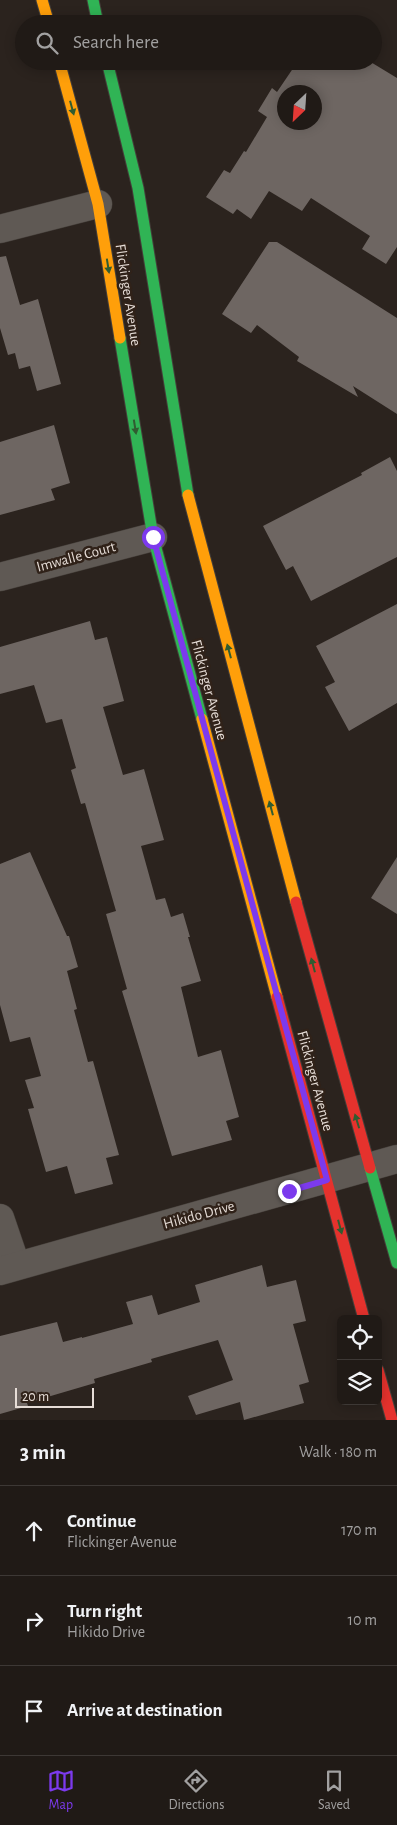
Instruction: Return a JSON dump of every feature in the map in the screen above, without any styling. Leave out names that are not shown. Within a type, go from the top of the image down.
[{"type":"main road","points":[[42,0],[46,15]]},
{"type":"main road","points":[[93,0],[96,15]]},
{"type":"main road","name":"Flickinger Avenue","points":[[61,70],[98,204],[153,537],[363,1315]]},
{"type":"main road","name":"Flickinger Avenue","points":[[109,70],[138,188],[190,506],[334,1044],[397,1263]]},
{"type":"main road","points":[[382,1384],[392,1420]]},
{"type":"street","points":[[0,229],[98,204]]},
{"type":"street","name":"Imwalle Court","points":[[0,577],[153,537]]},
{"type":"street","name":"Hikido Drive","points":[[8,1268],[371,1168],[397,1159]]},
{"type":"street","points":[[0,1218],[8,1268]]},
{"type":"building","points":[[382,69],[397,78],[397,247],[386,264],[362,249],[370,236],[311,198],[302,211],[269,191],[251,219],[237,209],[233,214],[206,197],[224,170],[230,173],[244,151],[246,152],[267,117],[258,111],[272,88],[277,92],[277,130],[322,130],[322,85],[282,85],[292,70]]},
{"type":"building","points":[[269,242],[277,242],[397,318],[397,414],[353,386],[358,397],[297,361],[299,357],[257,325],[251,333],[222,314]]},
{"type":"building","points":[[6,256],[20,305],[38,299],[61,384],[37,391],[30,366],[19,369],[15,353],[8,355],[0,328],[0,257]]},
{"type":"building","points":[[54,425],[70,483],[51,489],[55,500],[0,515],[0,442]]},
{"type":"building","points":[[390,457],[397,471],[397,557],[311,601],[293,566],[286,570],[263,526],[362,475],[361,473]]},
{"type":"building","points":[[397,604],[397,703],[349,731],[325,687],[335,682],[316,646]]},
{"type":"building","points":[[90,621],[95,640],[107,637],[124,701],[103,707],[123,775],[144,769],[164,840],[141,846],[156,900],[165,898],[171,917],[183,913],[201,981],[181,987],[198,1057],[221,1050],[239,1117],[226,1121],[232,1140],[172,1156],[122,991],[127,989],[106,914],[116,911],[85,803],[81,804],[71,770],[76,768],[62,719],[46,723],[34,685],[0,694],[0,647]]},
{"type":"building","points":[[30,852],[67,936],[69,936],[78,967],[67,971],[77,1009],[74,1010],[88,1062],[93,1061],[119,1155],[106,1158],[113,1184],[75,1194],[67,1166],[46,1172],[28,1109],[34,1108],[25,1080],[41,1076],[30,1037],[10,1042],[0,1005],[0,864]]},
{"type":"building","points":[[397,857],[397,914],[371,898]]},
{"type":"building","points":[[262,1265],[267,1287],[296,1280],[306,1321],[293,1324],[309,1382],[299,1385],[304,1403],[244,1420],[240,1402],[196,1415],[188,1396],[233,1380],[218,1340],[151,1359],[152,1362],[94,1379],[95,1383],[27,1403],[28,1406],[0,1414],[0,1336],[57,1322],[63,1342],[82,1338],[133,1324],[126,1302],[152,1295],[158,1315],[200,1302],[195,1285]]},
{"type":"traffic: fast","points":[[93,0],[96,15]]},
{"type":"traffic: fast","points":[[109,70],[138,188],[188,495]]},
{"type":"traffic: fast","points":[[120,338],[153,537],[202,719]]},
{"type":"traffic: fast","points":[[370,1168],[397,1263]]},
{"type":"traffic: slow","points":[[42,0],[46,15]]},
{"type":"traffic: slow","points":[[61,70],[98,204],[120,338]]},
{"type":"traffic: slow","points":[[188,495],[296,902]]},
{"type":"traffic: slow","points":[[202,719],[277,997]]},
{"type":"traffic: jam","points":[[296,902],[370,1168]]},
{"type":"traffic: jam","points":[[277,997],[363,1315]]},
{"type":"traffic: jam","points":[[382,1384],[392,1420]]},
{"type":"route","points":[[153,537],[327,1180],[289,1191]]}]
